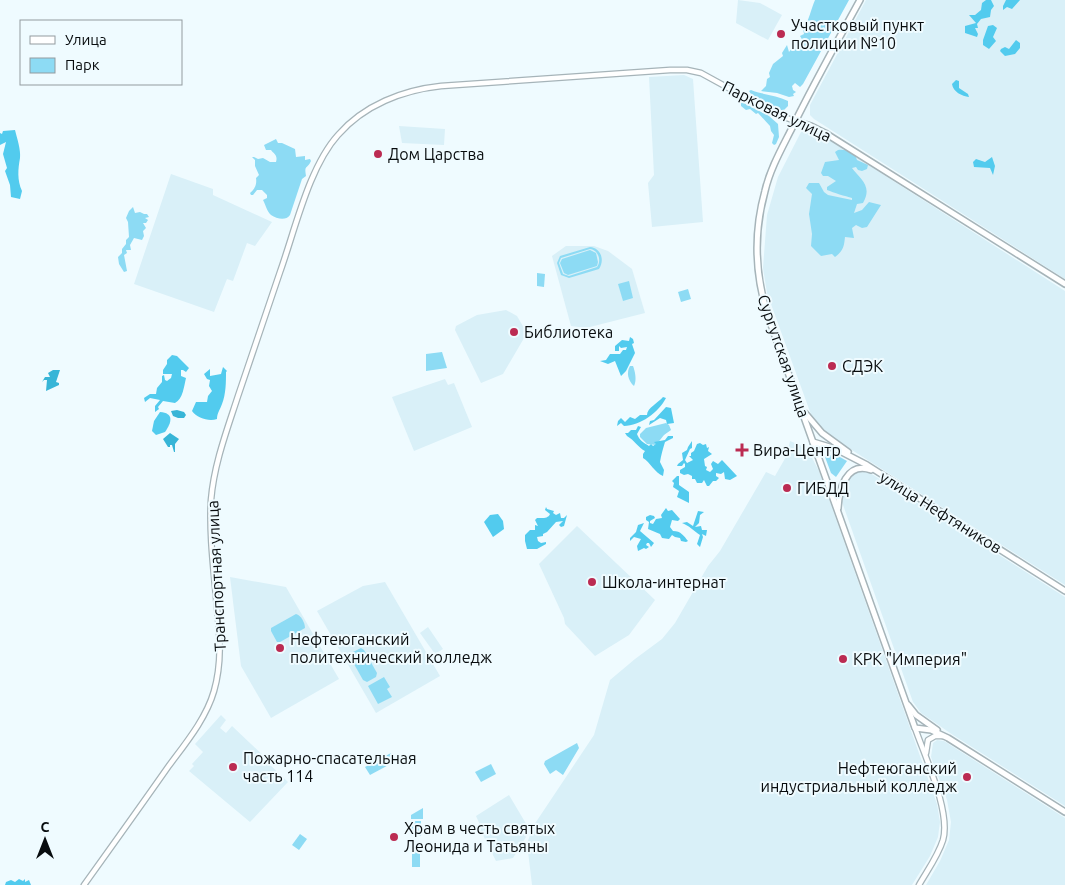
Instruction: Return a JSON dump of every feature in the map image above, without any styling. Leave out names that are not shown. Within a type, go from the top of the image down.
[{"type":"main road","name":"Сургутская улица","points":[[860,0],[795,121],[772,170],[765,190],[759,220],[757,260],[759,283],[765,308],[915,728]]},
{"type":"main road","name":"Парковая улица","points":[[795,121],[825,133],[1065,284]]},
{"type":"main road","points":[[801,407],[826,437],[867,465]]},
{"type":"main road","name":"улица Нефтяников","points":[[813,442],[836,449],[867,465],[1065,590]]},
{"type":"main road","points":[[837,511],[839,492],[848,475],[861,468],[878,472]]},
{"type":"main road","points":[[905,701],[916,715],[948,738],[1065,812]]},
{"type":"main road","points":[[915,728],[931,730],[948,738]]},
{"type":"street","name":"Парковая улица","points":[[366,112],[397,95],[432,87],[679,70],[702,74],[776,114],[795,121]]},
{"type":"street","name":"Транспортная улица","points":[[84,885],[184,745],[202,718],[213,694],[218,678],[220,654],[211,515],[212,491],[218,460],[253,350],[313,177],[322,158],[334,140],[346,126],[366,112]]},
{"type":"street","name":"Сургутская улица","points":[[915,728],[942,804],[945,828],[940,847],[919,885]]},
{"type":"street","points":[[926,759],[925,747],[928,740],[935,736],[948,738]]},
{"type":"shaded area","points":[[738,0],[760,3],[782,15],[768,40],[736,23]]},
{"type":"shaded area","points":[[866,0],[1065,0],[1065,279],[810,115],[810,105]]},
{"type":"shaded area","points":[[986,0],[991,0],[994,6],[990,17],[981,19],[977,24],[978,28],[975,28],[978,34],[977,37],[965,33],[965,26],[976,23],[969,15],[975,15],[981,10],[982,3]]},
{"type":"shaded area","points":[[1006,0],[1020,0],[1012,9],[1007,7],[1003,10]]},
{"type":"shaded area","points":[[993,25],[997,28],[993,37],[996,41],[989,49],[983,45],[983,40],[988,26]]},
{"type":"shaded area","points":[[1016,40],[1020,43],[1020,48],[1015,54],[1005,56],[1000,51],[1005,47],[1009,49]]},
{"type":"shaded area","points":[[684,75],[693,79],[703,222],[652,227],[648,183],[654,175],[649,77]]},
{"type":"shaded area","points":[[956,80],[959,81],[959,88],[968,94],[969,97],[961,95],[954,89],[952,84]]},
{"type":"shaded area","points":[[399,126],[445,129],[444,145],[402,143]]},
{"type":"shaded area","points":[[15,130],[20,151],[18,174],[22,191],[20,199],[11,197],[3,154],[6,142],[0,145],[0,133]]},
{"type":"shaded area","points":[[802,130],[820,134],[1065,291],[1065,585],[825,433],[813,420],[767,293],[763,268],[767,215],[778,177]]},
{"type":"shaded area","points":[[992,157],[995,166],[993,175],[990,168],[974,167],[973,162],[976,159],[985,162]]},
{"type":"shaded area","points":[[171,174],[213,189],[213,195],[272,222],[255,246],[247,243],[233,281],[227,279],[214,312],[134,284]]},
{"type":"shaded area","points":[[566,246],[594,246],[608,251],[632,269],[645,313],[586,328],[571,326],[552,256]]},
{"type":"shaded area","points":[[506,310],[517,316],[527,333],[503,374],[481,383],[455,330],[456,326],[477,315]]},
{"type":"shaded area","points":[[630,337],[633,339],[634,343],[632,344],[635,353],[626,371],[621,376],[615,361],[608,364],[600,361],[606,360],[610,354],[620,354],[623,350],[626,350],[627,347],[621,348],[619,346],[619,351],[615,351],[615,346],[622,340],[629,341]]},
{"type":"shaded area","points":[[172,355],[177,356],[189,368],[186,372],[181,370],[181,376],[186,378],[183,392],[178,401],[175,403],[163,401],[155,412],[155,406],[160,400],[150,398],[145,402],[144,398],[150,394],[156,394],[157,388],[162,382],[162,376],[164,375],[167,381],[171,378],[172,374],[163,374],[163,370],[167,360]]},
{"type":"shaded area","points":[[223,367],[227,371],[223,400],[217,419],[207,420],[192,411],[196,402],[207,402],[208,396],[212,391],[209,386],[210,380],[204,374],[210,369],[210,376],[221,374]]},
{"type":"shaded area","points":[[53,370],[60,370],[56,382],[59,385],[46,391],[47,380],[42,382],[45,377],[50,377],[48,373]]},
{"type":"shaded area","points":[[445,379],[448,385],[454,383],[472,427],[414,451],[392,397]]},
{"type":"shaded area","points":[[663,397],[666,398],[659,408],[642,421],[624,426],[621,423],[617,426],[621,418],[625,422],[630,417],[635,419],[640,415],[647,415],[647,412]]},
{"type":"shaded area","points":[[666,407],[671,408],[674,423],[667,424],[666,420],[660,418],[649,425],[650,421],[654,420]]},
{"type":"shaded area","points":[[171,411],[184,412],[186,415],[184,418],[173,416]]},
{"type":"shaded area","points":[[160,412],[170,416],[170,422],[165,432],[156,435],[152,431],[154,421]]},
{"type":"shaded area","points":[[638,426],[641,427],[637,434],[638,436],[649,446],[656,444],[654,442],[665,440],[668,436],[673,436],[673,438],[665,442],[661,454],[660,462],[664,470],[663,476],[643,458],[645,451],[625,433],[636,430]]},
{"type":"shaded area","points":[[170,433],[179,439],[175,444],[175,452],[172,445],[168,447],[163,439]]},
{"type":"shaded area","points":[[692,441],[692,448],[685,460],[687,463],[693,460],[689,456],[691,456],[697,444],[706,444],[707,448],[709,447],[708,451],[712,454],[704,459],[705,466],[707,467],[706,470],[710,472],[713,469],[711,464],[713,461],[718,464],[722,460],[737,476],[730,480],[725,479],[724,472],[721,474],[716,473],[716,476],[719,478],[707,486],[704,480],[702,483],[697,483],[695,479],[692,479],[692,476],[680,473],[685,464],[677,466],[683,460],[682,453],[687,450]]},
{"type":"shaded area","points":[[790,441],[802,446],[810,454],[819,471],[937,804],[940,822],[938,837],[930,856],[912,885],[532,885],[527,843],[534,825],[594,735],[610,680],[662,639],[675,623],[766,472],[775,476],[787,455]]},
{"type":"shaded area","points":[[867,471],[1065,597],[1065,806],[953,735],[921,713],[913,702],[842,502],[844,489],[850,478],[856,472]]},
{"type":"shaded area","points":[[679,476],[679,485],[689,492],[689,503],[677,497],[679,491],[673,487],[674,483],[672,481]]},
{"type":"shaded area","points":[[546,507],[554,511],[553,513],[556,515],[560,513],[561,518],[567,515],[564,526],[561,527],[559,525],[563,521],[556,522],[543,536],[537,537],[538,541],[541,543],[546,542],[546,544],[537,549],[527,549],[525,535],[530,530],[535,530],[535,525],[538,526],[535,520],[537,518],[549,516],[550,514],[545,510]]},
{"type":"shaded area","points":[[666,508],[668,511],[672,510],[680,519],[678,521],[672,520],[670,527],[673,531],[682,534],[688,541],[681,541],[680,538],[672,535],[669,539],[662,538],[660,534],[648,529],[649,522],[646,520],[646,517],[654,516],[655,518],[650,521],[653,524],[656,519],[662,518],[661,515]]},
{"type":"shaded area","points":[[698,511],[704,512],[700,515],[699,523],[695,527],[701,526],[702,530],[707,530],[706,536],[702,534],[700,547],[697,544],[700,535],[682,523],[687,522],[693,526]]},
{"type":"shaded area","points":[[498,514],[503,521],[504,529],[493,537],[484,522],[490,515]]},
{"type":"shaded area","points":[[644,523],[640,531],[654,543],[651,547],[647,543],[646,545],[649,547],[638,551],[637,546],[641,539],[634,537],[630,541],[630,538],[636,532],[638,525]]},
{"type":"shaded area","name":"Школа-интернат","points":[[577,526],[655,600],[629,635],[595,656],[565,624],[539,564]]},
{"type":"shaded area","name":"Нефтеюганский политехнический колледж","points":[[230,577],[286,587],[339,679],[271,718],[241,666]]},
{"type":"shaded area","points":[[385,582],[440,676],[376,713],[317,611],[363,586]]},
{"type":"shaded area","points":[[428,627],[443,649],[435,654],[420,633]]},
{"type":"shaded area","name":"Пожарно-спасательная часть 114","points":[[221,715],[226,720],[220,728],[226,733],[232,726],[288,782],[250,822],[189,771],[194,766],[192,764],[203,752],[195,744]]},
{"type":"shaded area","points":[[937,740],[944,741],[1065,818],[1065,885],[926,885],[940,861],[949,840],[951,822],[947,800],[931,757],[933,743]]},
{"type":"shaded area","points":[[509,795],[528,827],[523,833],[526,837],[513,858],[496,861],[481,831],[476,816]]},
{"type":"shaded area","points":[[19,879],[23,881],[25,879],[25,882],[29,880],[31,885],[5,885],[6,882],[11,880],[15,882]]},
{"type":"green space","points":[[815,0],[849,0],[803,84],[800,87],[795,83],[792,86],[796,92],[793,94],[794,96],[789,97],[761,91],[766,86],[767,79],[770,77],[769,73],[773,64],[783,56],[782,53],[787,45],[789,52],[797,41],[803,41],[800,36],[804,34],[803,29]]},
{"type":"green space","points":[[749,91],[784,99],[788,101],[788,106],[784,110],[779,110],[751,94]]},
{"type":"green space","points":[[742,102],[769,116],[778,124],[779,137],[776,144],[772,143],[774,135],[770,126],[758,113],[756,114],[750,109],[746,110],[741,106]]},
{"type":"green space","points":[[276,139],[278,143],[295,149],[296,157],[305,156],[305,160],[310,159],[311,161],[306,168],[306,176],[302,179],[290,215],[284,219],[276,218],[270,214],[263,200],[267,198],[267,195],[262,190],[257,190],[253,195],[250,193],[259,175],[255,166],[255,160],[252,157],[276,162],[275,155],[271,150],[266,150],[264,145]]},
{"type":"green space","points":[[838,150],[850,152],[857,160],[868,165],[867,169],[862,171],[856,167],[852,168],[864,183],[867,192],[863,203],[857,204],[854,213],[862,210],[869,202],[881,205],[867,227],[862,228],[856,225],[852,228],[854,238],[845,237],[843,248],[838,255],[835,257],[832,254],[821,256],[811,246],[812,234],[809,214],[812,194],[806,188],[809,183],[819,183],[828,195],[852,200],[852,198],[827,190],[827,187],[836,181],[828,176],[823,176],[821,173],[825,162],[839,160],[835,152]]},
{"type":"green space","points":[[133,207],[135,213],[147,214],[149,217],[145,218],[148,220],[146,223],[143,223],[146,228],[143,231],[144,236],[142,240],[134,238],[130,245],[131,250],[126,250],[127,253],[124,255],[127,271],[124,272],[119,264],[118,257],[122,253],[122,249],[129,237],[126,218]]},
{"type":"green space","points":[[590,247],[599,252],[602,262],[599,269],[569,278],[561,275],[557,263],[560,256]],"holes":[[[590,249],[599,258],[597,267],[569,276],[563,274],[559,263],[561,258]]]},
{"type":"green space","points":[[590,250],[596,253],[597,266],[568,275],[564,273],[560,263],[562,259]]},
{"type":"green space","points":[[537,273],[545,274],[544,287],[537,286]]},
{"type":"green space","points":[[629,281],[633,298],[623,301],[618,284]]},
{"type":"green space","points":[[688,289],[691,299],[681,302],[678,292]]},
{"type":"green space","points":[[442,352],[447,368],[426,371],[426,354]]},
{"type":"green space","points":[[630,366],[633,366],[635,373],[634,386],[628,376]]},
{"type":"green space","points":[[666,423],[671,430],[656,445],[647,444],[640,437],[640,434],[646,428]]},
{"type":"green space","points":[[828,455],[838,456],[847,461],[836,477],[831,473],[825,457]]},
{"type":"green space","points":[[296,614],[300,616],[305,628],[277,642],[271,628]]},
{"type":"green space","points":[[361,648],[377,673],[376,677],[367,682],[363,680],[350,657],[351,653]]},
{"type":"green space","points":[[384,677],[390,687],[387,689],[392,697],[378,704],[368,686]]},
{"type":"green space","points":[[577,743],[579,748],[563,775],[556,770],[550,774],[544,764],[545,761]]},
{"type":"green space","points":[[391,753],[396,761],[370,775],[365,767]]},
{"type":"green space","points":[[491,764],[496,774],[481,782],[475,772]]},
{"type":"green space","points":[[423,808],[423,819],[411,819],[411,815]]},
{"type":"green space","points":[[411,821],[421,821],[421,836],[411,836]]},
{"type":"green space","points":[[300,834],[307,839],[299,850],[292,845]]},
{"type":"green space","points":[[412,852],[420,852],[420,867],[412,867]]},
{"type":"place","name":"Участковый пункт полиции №10","points":[[781,34]]},
{"type":"place","name":"Дом Царства","points":[[378,154]]},
{"type":"place","name":"Библиотека","points":[[514,332]]},
{"type":"place","name":"СДЭК","points":[[832,366]]},
{"type":"place","name":"Вира-Центр","points":[[742,450]]},
{"type":"place","name":"ГИБДД","points":[[787,488]]},
{"type":"place","name":"Школа-интернат","points":[[592,582]]},
{"type":"place","name":"Нефтеюганский политехнический колледж","points":[[280,648]]},
{"type":"place","name":"КРК \"Империя\"","points":[[843,659]]},
{"type":"place","name":"Пожарно-спасательная часть 114","points":[[233,767]]},
{"type":"place","name":"Нефтеюганский индустриальный колледж","points":[[967,777]]},
{"type":"place","name":"Храм в честь святых Леонида и Татьяны","points":[[394,837]]}]
